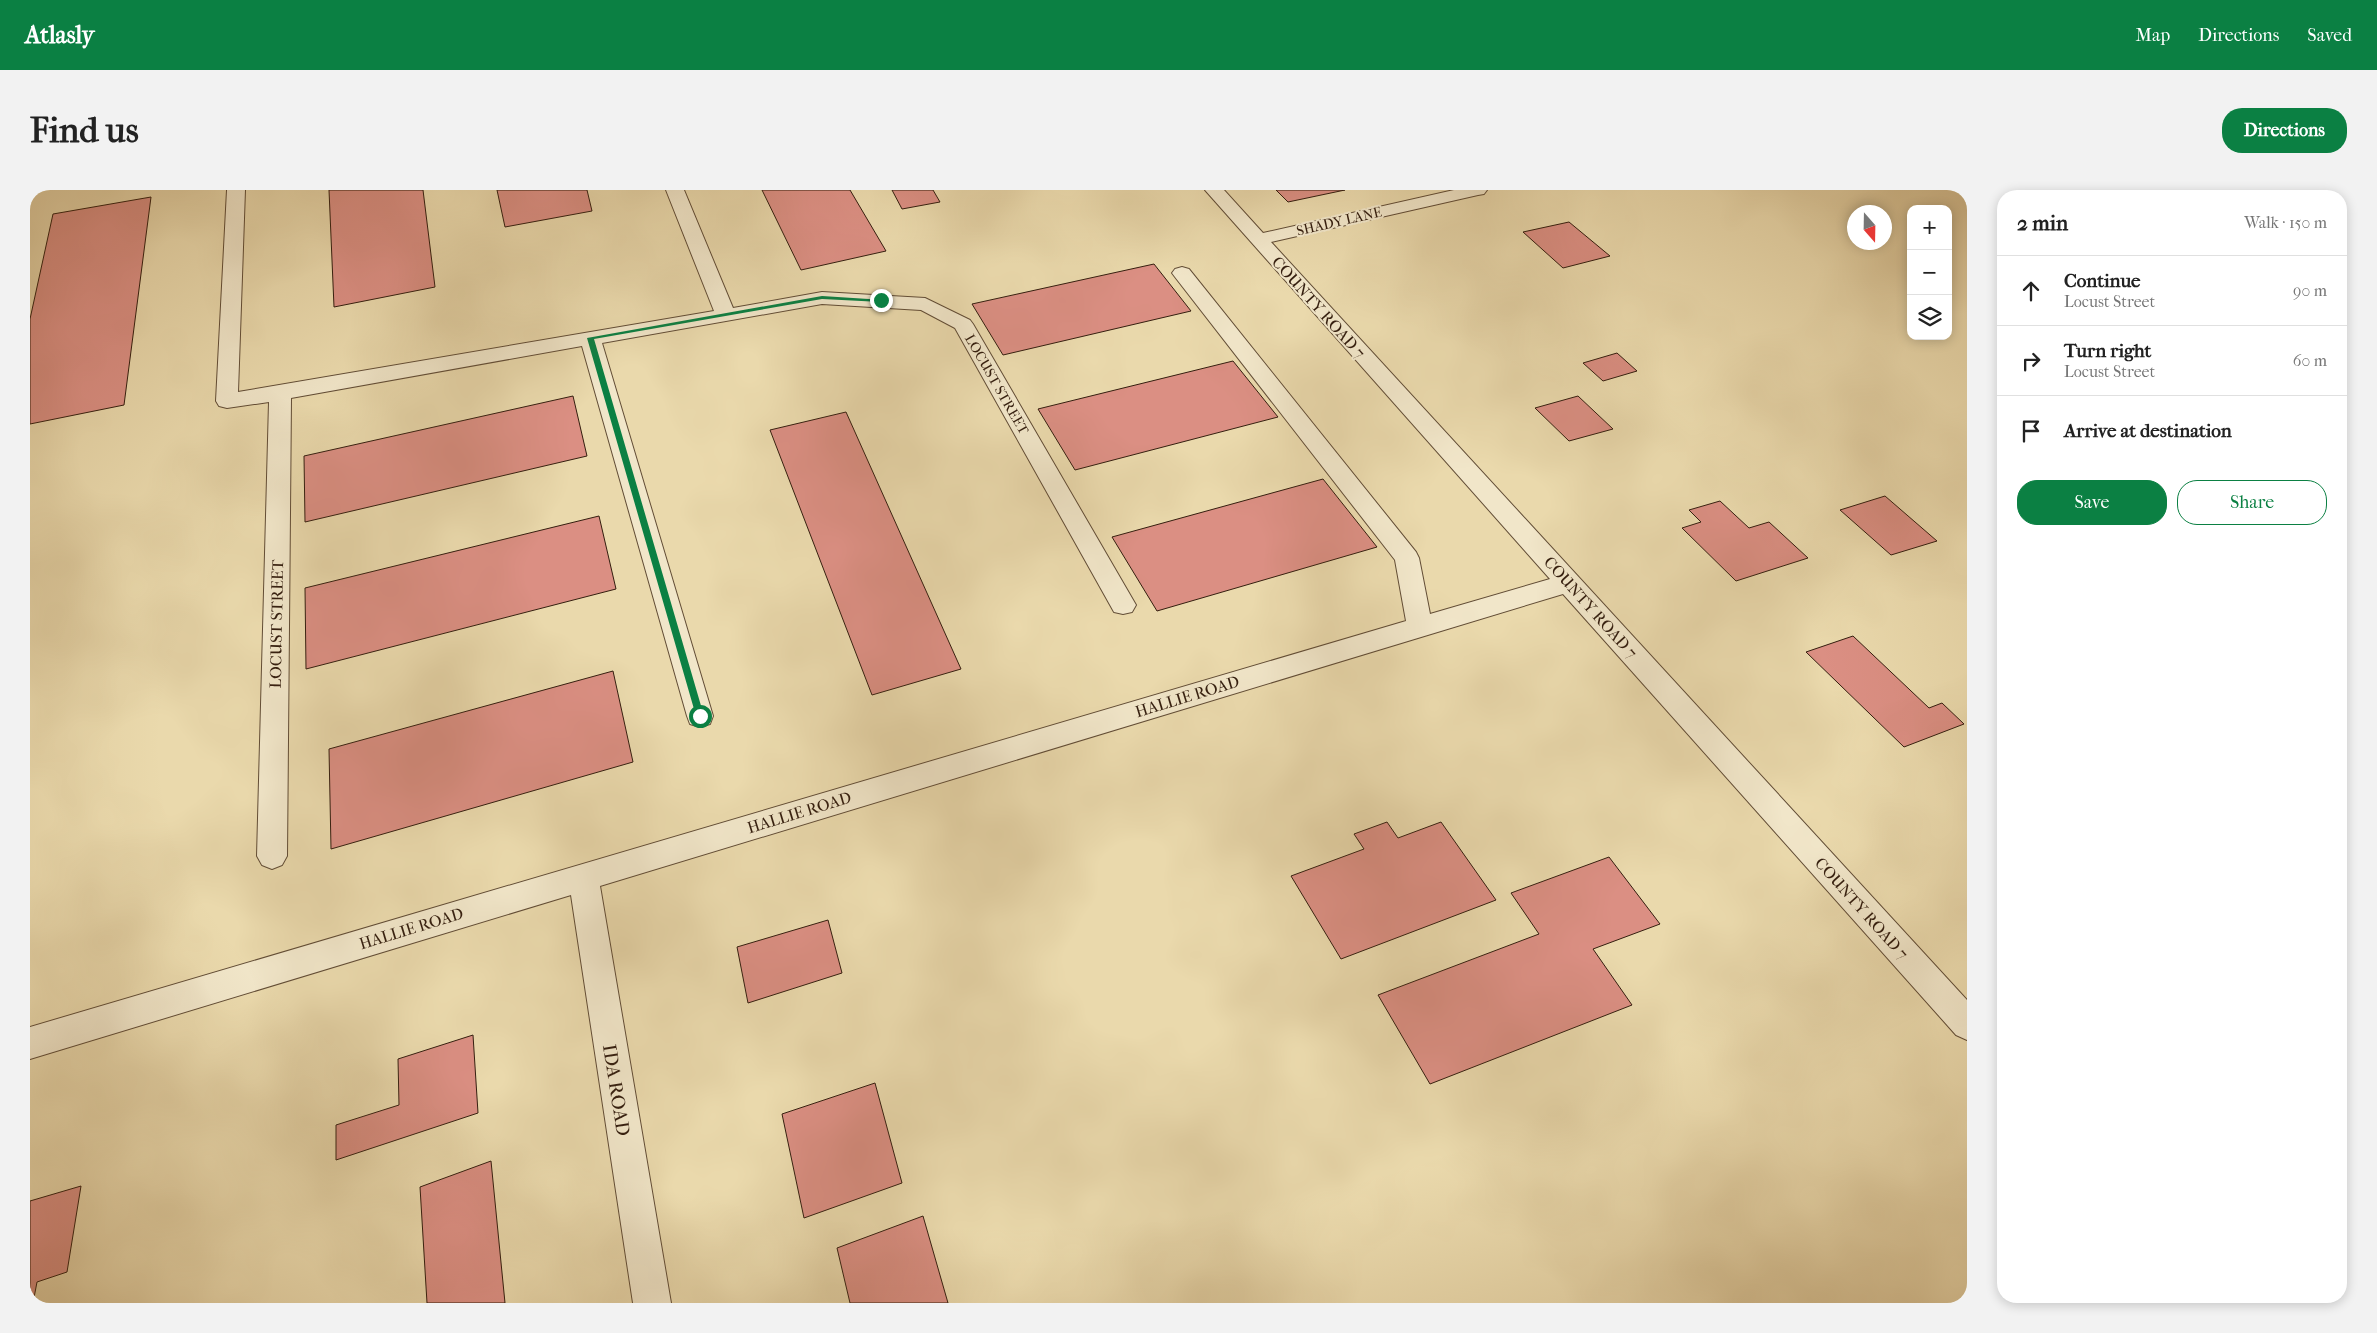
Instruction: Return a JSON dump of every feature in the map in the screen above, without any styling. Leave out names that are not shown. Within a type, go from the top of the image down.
[{"type":"street","name":"LOCUST STREET","points":[[236,190],[227,401],[725,313],[822,298],[925,304],[962,324],[1123,605]]},
{"type":"street","points":[[675,190],[725,313]]},
{"type":"street","name":"COUNTY ROAD 7","points":[[1214,190],[1967,1024]]},
{"type":"street","name":"SHADY LANE","points":[[1259,240],[1478,190]]},
{"type":"street","points":[[1182,273],[1407,558],[1420,627]]},
{"type":"street","points":[[590,338],[700,716]]},
{"type":"street","name":"LOCUST STREET","points":[[272,856],[280,393]]},
{"type":"street","name":"HALLIE ROAD","points":[[30,1043],[1568,582]]},
{"type":"street","name":"IDA ROAD","points":[[583,876],[652,1303]]},
{"type":"building","points":[[329,190],[423,190],[435,287],[334,307]]},
{"type":"building","points":[[497,190],[587,190],[592,211],[505,227]]},
{"type":"building","points":[[762,190],[850,190],[886,251],[801,270]]},
{"type":"building","points":[[892,190],[933,190],[940,202],[902,209]]},
{"type":"building","points":[[1276,190],[1345,190],[1288,202]]},
{"type":"building","points":[[151,197],[124,405],[30,424],[30,319],[53,214]]},
{"type":"building","points":[[1569,222],[1610,256],[1563,268],[1523,232]]},
{"type":"building","points":[[1154,264],[1191,311],[1003,355],[972,304]]},
{"type":"building","points":[[1617,353],[1637,371],[1603,381],[1583,363]]},
{"type":"building","points":[[1233,361],[1278,417],[1075,470],[1038,409]]},
{"type":"building","points":[[573,396],[587,456],[305,522],[304,456]]},
{"type":"building","points":[[1578,396],[1613,429],[1569,441],[1535,408]]},
{"type":"building","points":[[846,412],[961,669],[872,695],[770,430]]},
{"type":"building","points":[[1323,479],[1377,547],[1157,611],[1112,537]]},
{"type":"building","points":[[1885,496],[1937,541],[1891,555],[1840,510]]},
{"type":"building","points":[[1720,501],[1749,528],[1769,522],[1808,558],[1736,581],[1682,528],[1701,522],[1689,510]]},
{"type":"building","points":[[599,516],[616,589],[306,669],[305,588]]},
{"type":"building","points":[[1853,636],[1929,708],[1942,703],[1964,724],[1904,747],[1806,652]]},
{"type":"building","points":[[613,671],[633,762],[331,849],[329,749]]},
{"type":"building","points":[[1387,822],[1398,838],[1441,822],[1496,900],[1341,959],[1291,876],[1364,849],[1354,834]]},
{"type":"building","points":[[1609,857],[1660,924],[1593,949],[1632,1005],[1430,1084],[1378,995],[1539,934],[1511,893]]},
{"type":"building","points":[[828,920],[842,973],[748,1003],[737,947]]},
{"type":"building","points":[[473,1035],[478,1113],[336,1160],[336,1125],[399,1105],[398,1059]]},
{"type":"building","points":[[875,1083],[902,1183],[804,1218],[782,1114]]},
{"type":"building","points":[[491,1161],[505,1303],[427,1303],[420,1187]]},
{"type":"building","points":[[81,1186],[67,1272],[37,1282],[33,1303],[30,1303],[30,1201]]},
{"type":"building","points":[[923,1216],[948,1303],[850,1303],[837,1248]]},
{"type":"route","points":[[700,716],[590,338],[725,313],[822,298],[881,300]]}]
